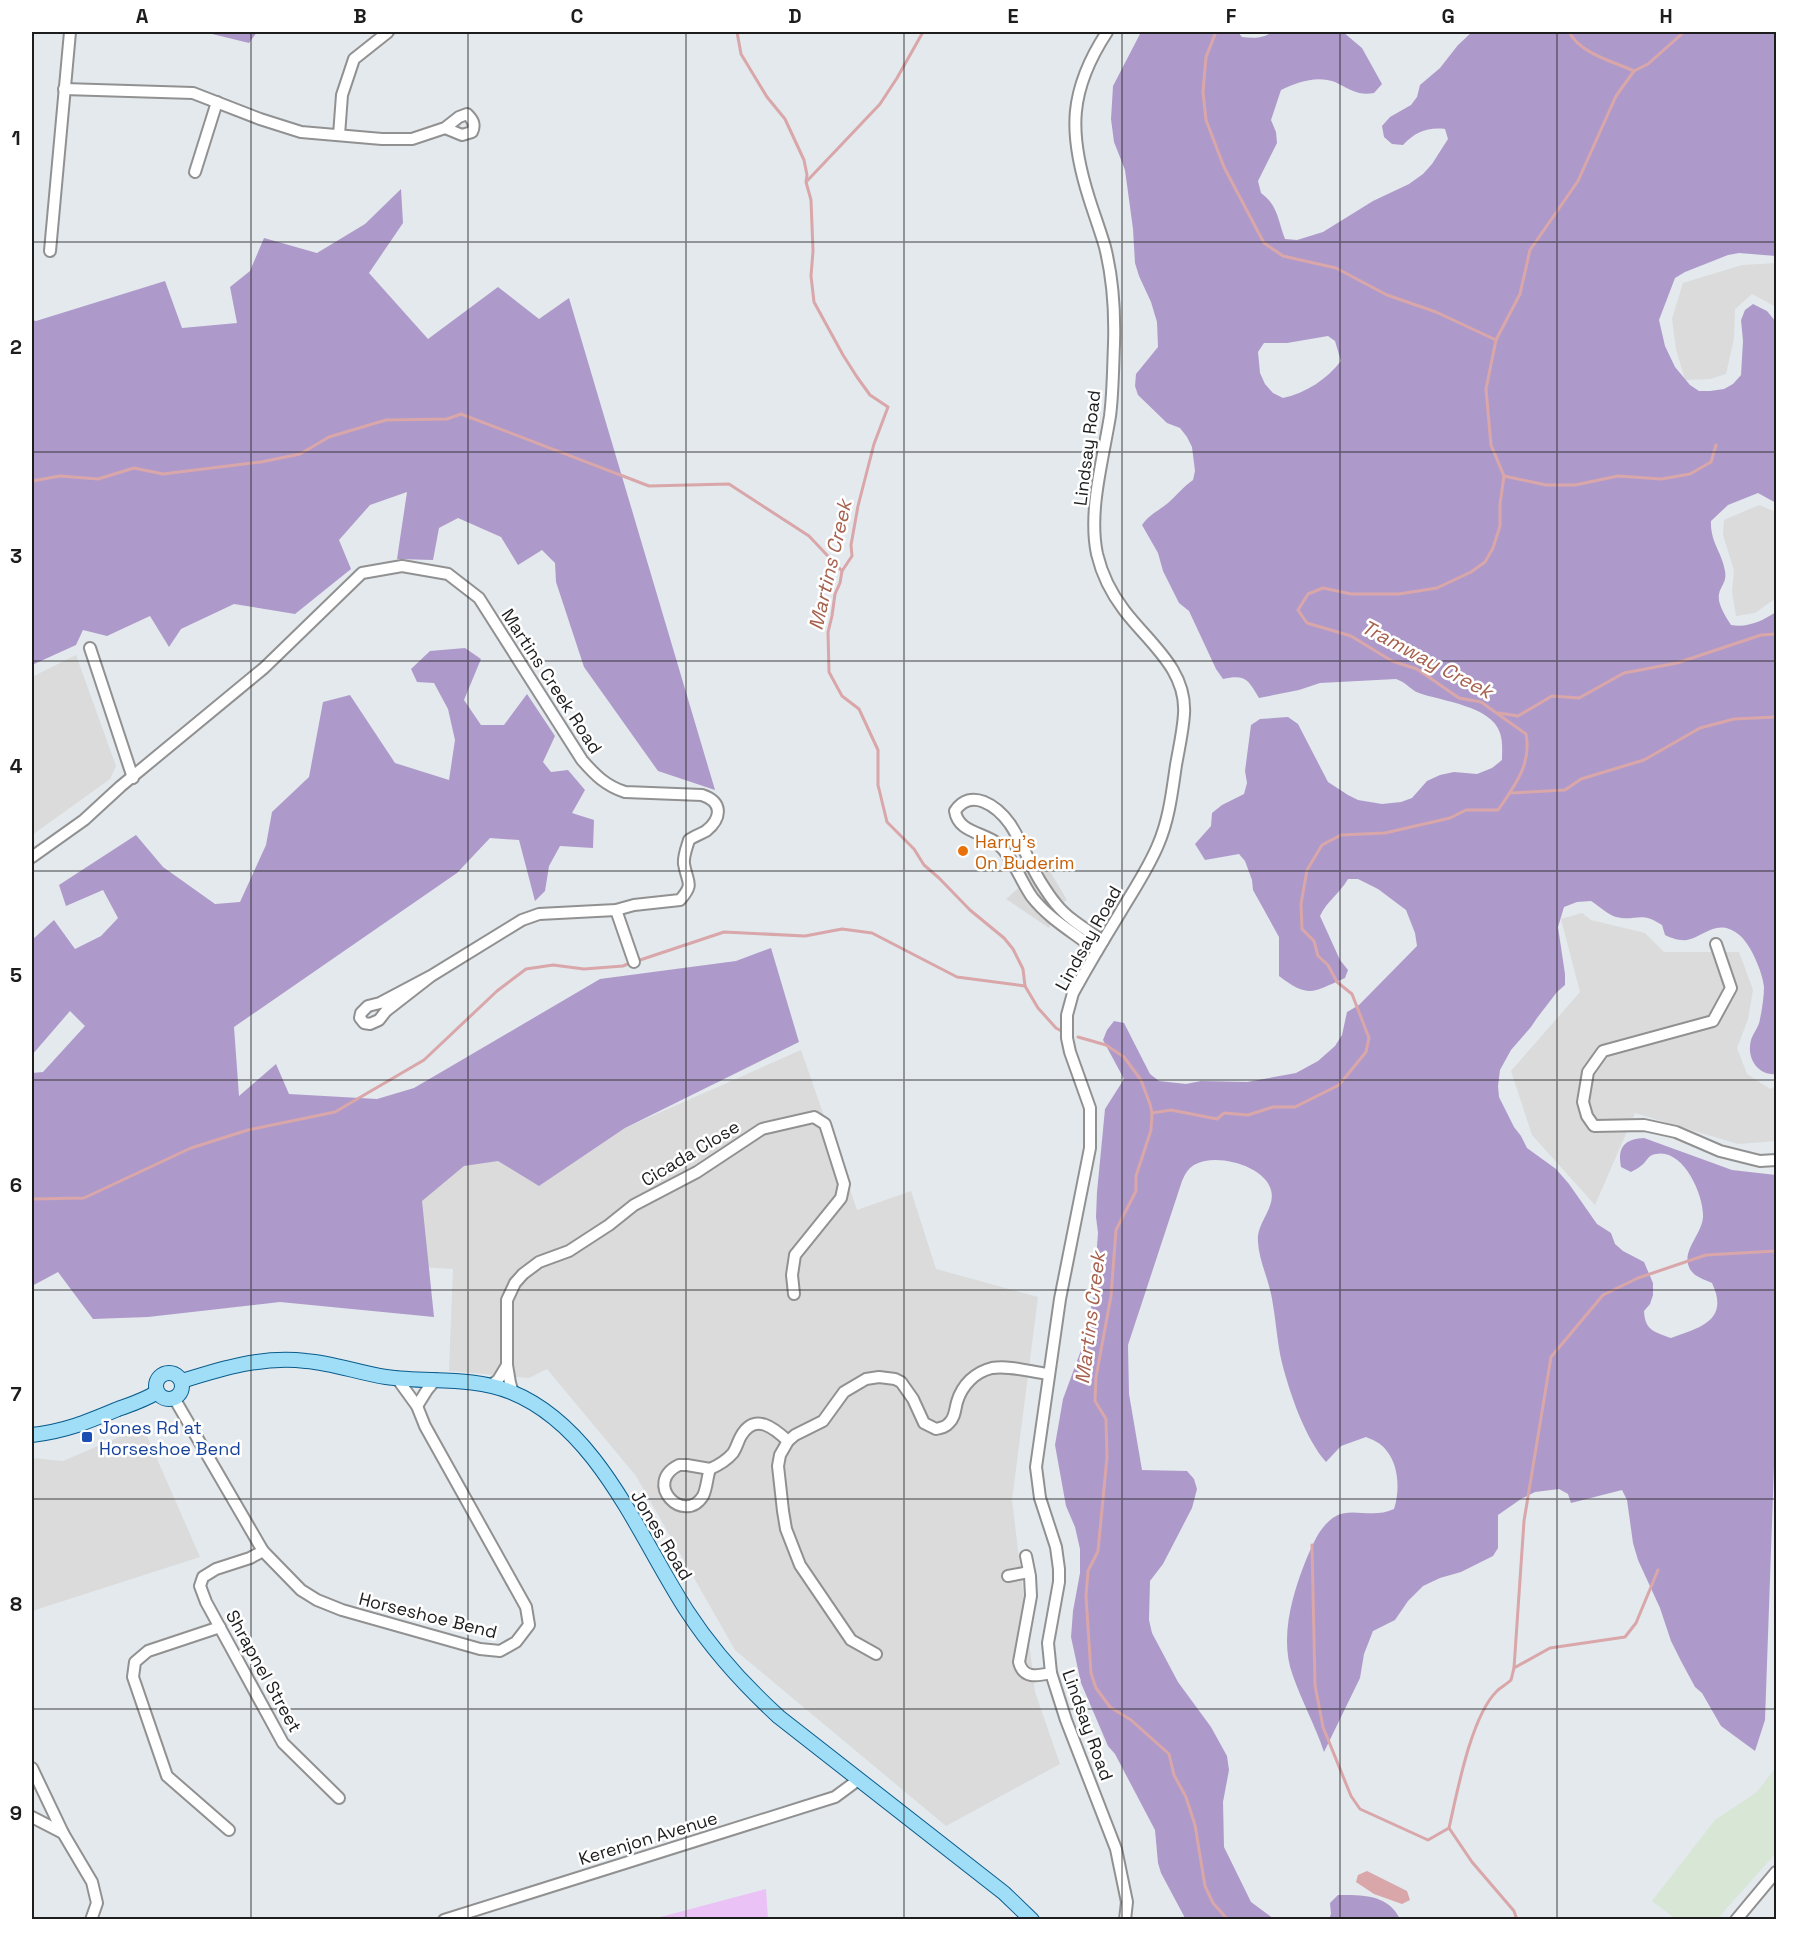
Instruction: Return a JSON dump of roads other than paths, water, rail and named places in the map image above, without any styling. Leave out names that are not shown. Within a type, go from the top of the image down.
[{"type":"main road","name":"Jones Road","points":[[182,1381],[244,1363],[279,1359],[307,1361],[396,1377],[491,1385],[513,1393],[563,1424],[589,1451],[606,1475],[687,1611],[717,1653],[750,1691],[779,1717],[1004,1893],[1032,1920]]},
{"type":"main road","points":[[164,1374],[174,1374],[182,1381],[182,1391],[174,1398],[164,1398],[157,1392],[157,1382],[164,1374]]},
{"type":"main road","points":[[32,1435],[88,1423],[135,1404],[157,1392]]},
{"type":"street","points":[[50,251],[70,32]]},
{"type":"street","points":[[339,135],[342,95],[354,59],[388,32]]},
{"type":"street","name":"Lindsay Road","points":[[1107,32],[1084,72],[1077,97],[1074,121],[1080,164],[1105,247],[1114,308],[1110,412],[1096,495],[1095,541],[1109,587],[1125,611],[1173,669],[1181,687],[1184,714],[1164,831],[1144,873],[1073,993],[1067,1015],[1067,1038],[1070,1052],[1090,1108],[1090,1148],[1060,1299],[1036,1467],[1040,1498],[1056,1547],[1059,1569],[1059,1582],[1048,1643],[1050,1673],[1116,1849],[1127,1902],[1125,1920]]},
{"type":"street","points":[[64,89],[193,93],[301,132],[382,139],[412,139],[445,128]]},
{"type":"street","points":[[195,172],[217,102]]},
{"type":"street","name":"Martins Creek Road","points":[[133,778],[264,668],[362,573],[402,566],[448,574],[479,598],[582,760],[594,774],[613,788],[625,792],[702,795],[715,802],[718,810],[717,818],[704,832],[688,840],[684,860],[690,882],[680,900],[634,905],[616,910],[539,914],[522,920],[431,976],[380,1003],[368,1006],[361,1013],[360,1018],[364,1023],[370,1024],[380,1020],[386,1011],[431,976]]},
{"type":"street","points":[[32,856],[84,820],[133,778],[90,648]]},
{"type":"street","points":[[971,799],[982,801],[999,812],[1009,823],[1041,883],[1058,906],[1100,946],[1053,918],[1033,898],[1002,848],[988,836],[962,826],[956,819],[955,811],[961,802],[971,799]]},
{"type":"street","points":[[616,910],[634,962]]},
{"type":"street","points":[[1716,944],[1731,988],[1713,1021],[1603,1051],[1588,1072],[1583,1102],[1587,1116],[1594,1126],[1644,1125],[1676,1131],[1730,1154],[1760,1161],[1776,1160]]},
{"type":"street","name":"Cicada Close","points":[[513,1393],[507,1365],[507,1300],[514,1284],[523,1274],[539,1262],[569,1251],[609,1225],[634,1205],[697,1172],[762,1129],[814,1117],[825,1124],[844,1184],[841,1198],[795,1255],[792,1275],[794,1294]]},
{"type":"street","points":[[491,1385],[498,1380],[507,1365]]},
{"type":"street","points":[[876,1654],[852,1640],[812,1583],[792,1548],[783,1511],[778,1466],[780,1455],[788,1441],[823,1421],[844,1392],[866,1379],[879,1377],[901,1382],[914,1399],[924,1423],[936,1429],[949,1424],[965,1384],[981,1372],[1003,1368],[1048,1374]]},
{"type":"street","points":[[396,1377],[417,1406],[436,1379]]},
{"type":"street","name":"Horseshoe Bend","points":[[174,1398],[263,1551],[301,1590],[317,1600],[342,1610],[480,1649],[500,1651],[516,1642],[530,1625],[526,1607],[425,1426],[417,1406]]},
{"type":"street","points":[[710,1468],[704,1494],[696,1502],[686,1506],[671,1501],[664,1489],[666,1477],[673,1468],[687,1465],[710,1468],[728,1458],[749,1426],[763,1423],[788,1441]]},
{"type":"street","name":"Shrapnel Street","points":[[263,1551],[250,1558],[216,1569],[203,1577],[200,1586],[206,1602],[283,1743],[339,1798]]},
{"type":"street","points":[[1026,1556],[1031,1596],[1020,1667],[1026,1675],[1030,1676],[1050,1673]]},
{"type":"street","points":[[1008,1576],[1029,1572]]},
{"type":"street","points":[[220,1627],[148,1651],[135,1662],[133,1677],[167,1776],[229,1830]]},
{"type":"street","points":[[32,1768],[63,1833],[92,1882],[97,1903],[90,1920]]},
{"type":"street","name":"Kerenjon Avenue","points":[[444,1920],[835,1797],[858,1779]]},
{"type":"street","points":[[32,1817],[63,1833]]},
{"type":"street","points":[[1736,1920],[1776,1872]]},
{"type":"waterway","name":"Martins Creek","points":[[737,32],[741,54],[767,97],[785,119],[804,160],[806,182],[811,200],[813,251],[811,276],[814,302],[857,377],[870,395],[888,407],[874,444],[858,506],[851,545],[852,556],[842,571],[835,594],[828,632],[829,672],[842,696],[859,709],[878,750],[878,785],[887,822],[914,849],[924,865],[970,910],[1004,938],[1013,949],[1023,969],[1025,986],[1038,1008],[1056,1028],[1063,1032]]},
{"type":"waterway","points":[[807,181],[880,104],[923,32]]},
{"type":"waterway","points":[[1216,32],[1206,57],[1203,92],[1206,120],[1224,167],[1264,243],[1283,256],[1336,268],[1387,295],[1436,312],[1496,340]]},
{"type":"waterway","points":[[1569,32],[1574,40],[1589,51],[1634,71]]},
{"type":"waterway","name":"Tramway Creek","points":[[1152,1113],[1171,1110],[1217,1119],[1224,1113],[1248,1115],[1273,1107],[1295,1107],[1339,1085],[1366,1052],[1369,1038],[1352,994],[1337,982],[1328,965],[1318,956],[1314,941],[1302,929],[1301,904],[1307,870],[1322,845],[1341,835],[1385,833],[1450,818],[1466,810],[1498,810],[1520,775],[1526,755],[1526,734],[1481,702],[1459,698],[1417,669],[1392,661],[1351,636],[1307,623],[1298,610],[1308,594],[1323,588],[1351,594],[1399,594],[1437,588],[1471,572],[1485,562],[1493,548],[1500,526],[1504,476],[1491,445],[1486,389],[1496,340],[1520,294],[1530,250],[1578,181],[1616,96],[1634,71],[1648,64],[1684,32]]},
{"type":"waterway","points":[[32,481],[60,476],[98,479],[134,468],[163,474],[261,462],[300,454],[329,437],[386,420],[447,419],[461,414],[649,486],[729,484],[809,536],[842,571]]},
{"type":"waterway","points":[[1504,476],[1546,485],[1575,485],[1618,476],[1661,479],[1690,474],[1711,462],[1716,445]]},
{"type":"waterway","points":[[1499,713],[1518,716],[1552,696],[1579,698],[1624,673],[1677,663],[1761,635],[1776,634]]},
{"type":"waterway","points":[[1510,793],[1565,790],[1581,779],[1644,760],[1700,728],[1734,719],[1776,717]]},
{"type":"waterway","points":[[637,961],[724,932],[805,936],[842,929],[872,933],[957,977],[1025,986]]},
{"type":"waterway","points":[[32,1199],[84,1198],[191,1148],[248,1130],[335,1112],[424,1060],[497,991],[526,969],[553,965],[584,969],[623,966],[630,963]]},
{"type":"waterway","name":"Martins Creek","points":[[1078,1037],[1106,1045],[1124,1057],[1141,1080],[1152,1113],[1151,1130],[1136,1176],[1136,1191],[1116,1230],[1111,1296],[1096,1377],[1095,1401],[1106,1419],[1107,1457],[1098,1551],[1088,1571],[1086,1596],[1091,1673],[1096,1688],[1110,1707],[1131,1720],[1169,1754],[1174,1775],[1186,1797],[1195,1825],[1205,1886],[1213,1903],[1228,1920]]},
{"type":"waterway","points":[[1312,1545],[1315,1685],[1323,1727],[1351,1796],[1360,1809],[1428,1840],[1449,1828],[1472,1736],[1488,1703],[1497,1691],[1511,1680],[1514,1668],[1524,1521],[1551,1357],[1603,1295],[1638,1278],[1706,1255],[1776,1251]]},
{"type":"waterway","points":[[1514,1668],[1550,1648],[1625,1637],[1636,1623],[1658,1570]]},
{"type":"waterway","name":"Martins Creek","points":[[1449,1828],[1472,1862],[1514,1911],[1517,1920]]},
{"type":"place","name":"Harry's On Buderim","points":[[963,851]]},
{"type":"place","name":"Jones Rd at Horseshoe Bend","points":[[87,1437]]}]
